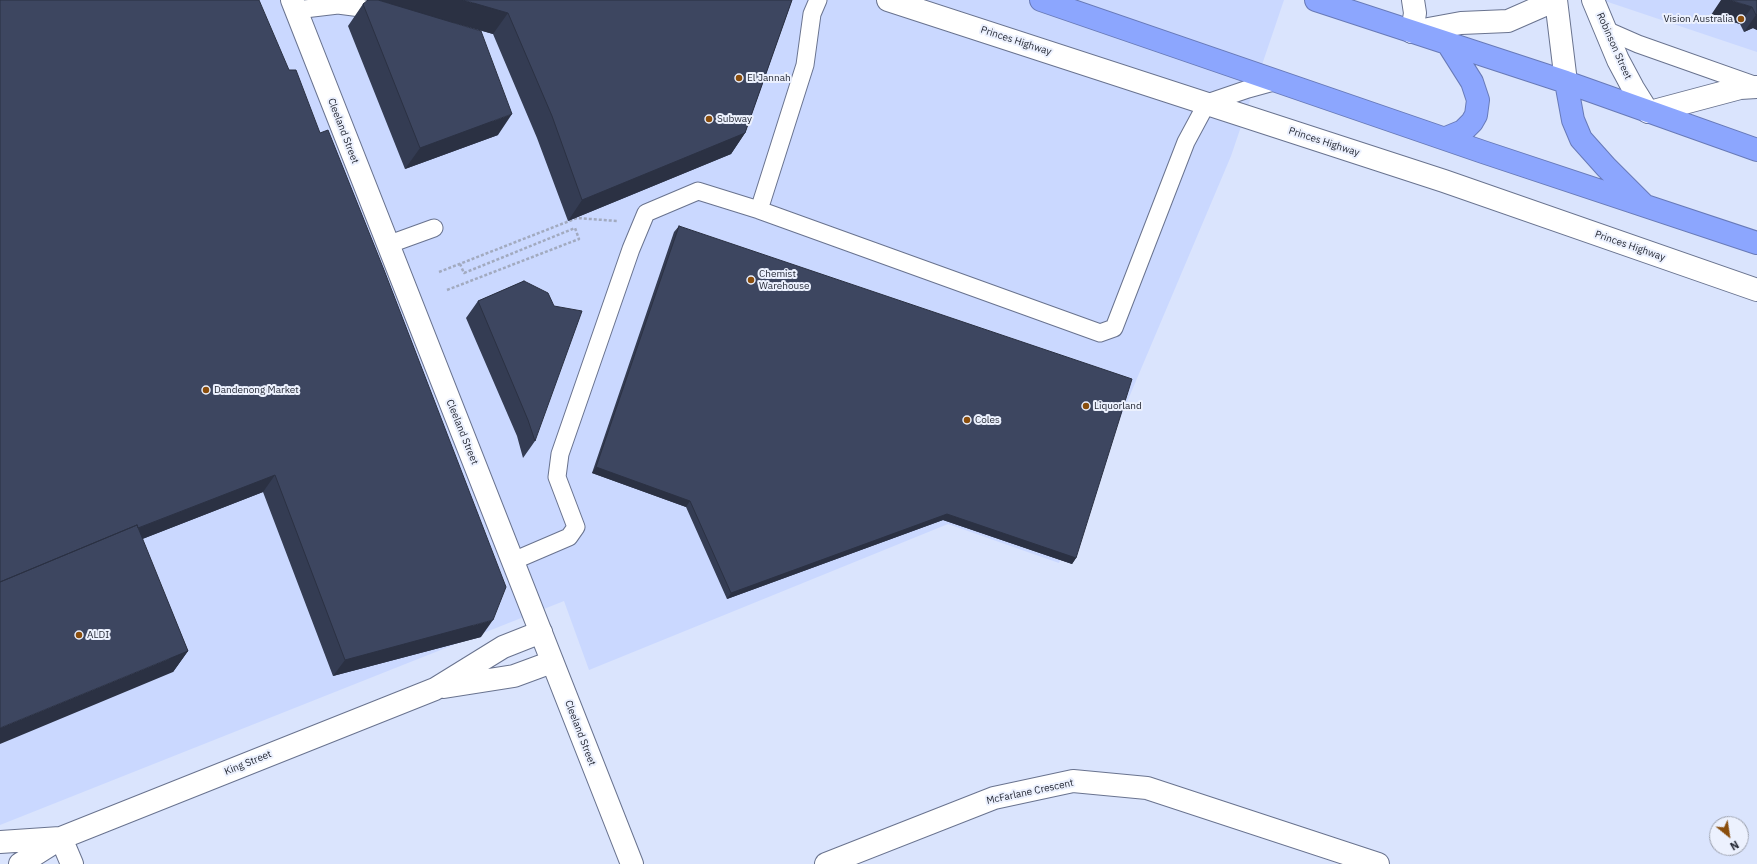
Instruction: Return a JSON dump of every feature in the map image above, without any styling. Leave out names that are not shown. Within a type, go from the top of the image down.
[{"type":"highway","points":[[1041,0],[1277,82],[1757,243]]},
{"type":"highway","points":[[1316,0],[1566,82],[1757,150]]},
{"type":"highway","points":[[1446,138],[1463,130],[1472,122],[1476,115],[1478,100],[1472,82],[1448,44]]},
{"type":"highway","points":[[1566,82],[1573,120],[1581,139],[1606,167],[1647,207]]},
{"type":"street","name":"Princes Highway","points":[[888,0],[1444,181],[1757,290]]},
{"type":"street","points":[[1413,0],[1415,13],[1412,32],[1461,23],[1508,21],[1556,0],[1566,82]]},
{"type":"street","name":"Robinson Street","points":[[1593,0],[1618,60],[1633,88],[1649,112]]},
{"type":"street","name":"Cleeland Street","points":[[294,5],[632,864]]},
{"type":"street","points":[[1649,112],[1740,88],[1757,86]]},
{"type":"street","name":"King Street","points":[[20,864],[61,838],[435,689],[502,647],[541,632]]},
{"type":"street","name":"King Street","points":[[435,689],[514,676],[552,662]]},
{"type":"street","name":"McFarlane Crescent","points":[[826,864],[994,798],[1073,781],[1147,788],[1378,864]]},
{"type":"street","points":[[61,838],[72,864]]},
{"type":"street","name":"King Street","points":[[0,842],[61,838]]},
{"type":"lane","points":[[759,210],[806,65],[812,14],[818,0]]},
{"type":"lane","points":[[294,5],[338,5],[362,8],[398,18]]},
{"type":"lane","points":[[1606,30],[1638,44],[1757,86]]},
{"type":"lane","points":[[513,561],[569,537],[576,527],[556,477],[560,454],[628,256],[646,213],[698,192],[759,210],[1100,333],[1114,328],[1186,142],[1207,103],[1248,89],[1277,82]]},
{"type":"lane","points":[[388,245],[434,228]]},
{"type":"path","points":[[439,272],[576,218],[642,223]]},
{"type":"path","points":[[447,290],[579,238],[575,228],[464,273],[460,264]]},
{"type":"shaded area","points":[[0,0],[1284,0],[1231,156],[1059,563],[948,524],[589,670],[564,601],[0,825]]},
{"type":"shaded area","points":[[1602,0],[1757,0],[1757,52]]},
{"type":"building","name":"Dandenong Market","points":[[0,0],[259,0],[289,70],[296,70],[320,133],[328,130],[384,270],[506,587],[493,620],[345,660],[275,475],[138,528],[137,525],[0,582]]},
{"type":"building","points":[[368,0],[378,0],[481,31],[512,114],[420,148],[363,4]]},
{"type":"building","points":[[463,0],[792,0],[745,133],[582,200],[552,116],[508,13]]},
{"type":"building","points":[[1730,0],[1757,0],[1757,14],[1756,15],[1752,7]]},
{"type":"building","points":[[679,226],[1132,379],[1076,558],[947,514],[731,593],[690,501],[596,467]]},
{"type":"building","points":[[524,281],[548,293],[554,306],[582,311],[535,441],[528,420],[478,301]]},
{"type":"building","name":"ALDI","points":[[137,525],[188,651],[0,728],[0,582]]},
{"type":"place","name":"Vision Australia","points":[[1741,19]]},
{"type":"place","name":"El Jannah","points":[[739,78]]},
{"type":"place","name":"Subway","points":[[709,119]]},
{"type":"place","name":"Chemist Warehouse","points":[[751,280]]},
{"type":"place","name":"Dandenong Market","points":[[206,390]]},
{"type":"place","name":"Liquorland","points":[[1086,406]]},
{"type":"place","name":"Coles","points":[[967,420]]},
{"type":"place","name":"ALDI","points":[[79,635]]}]
